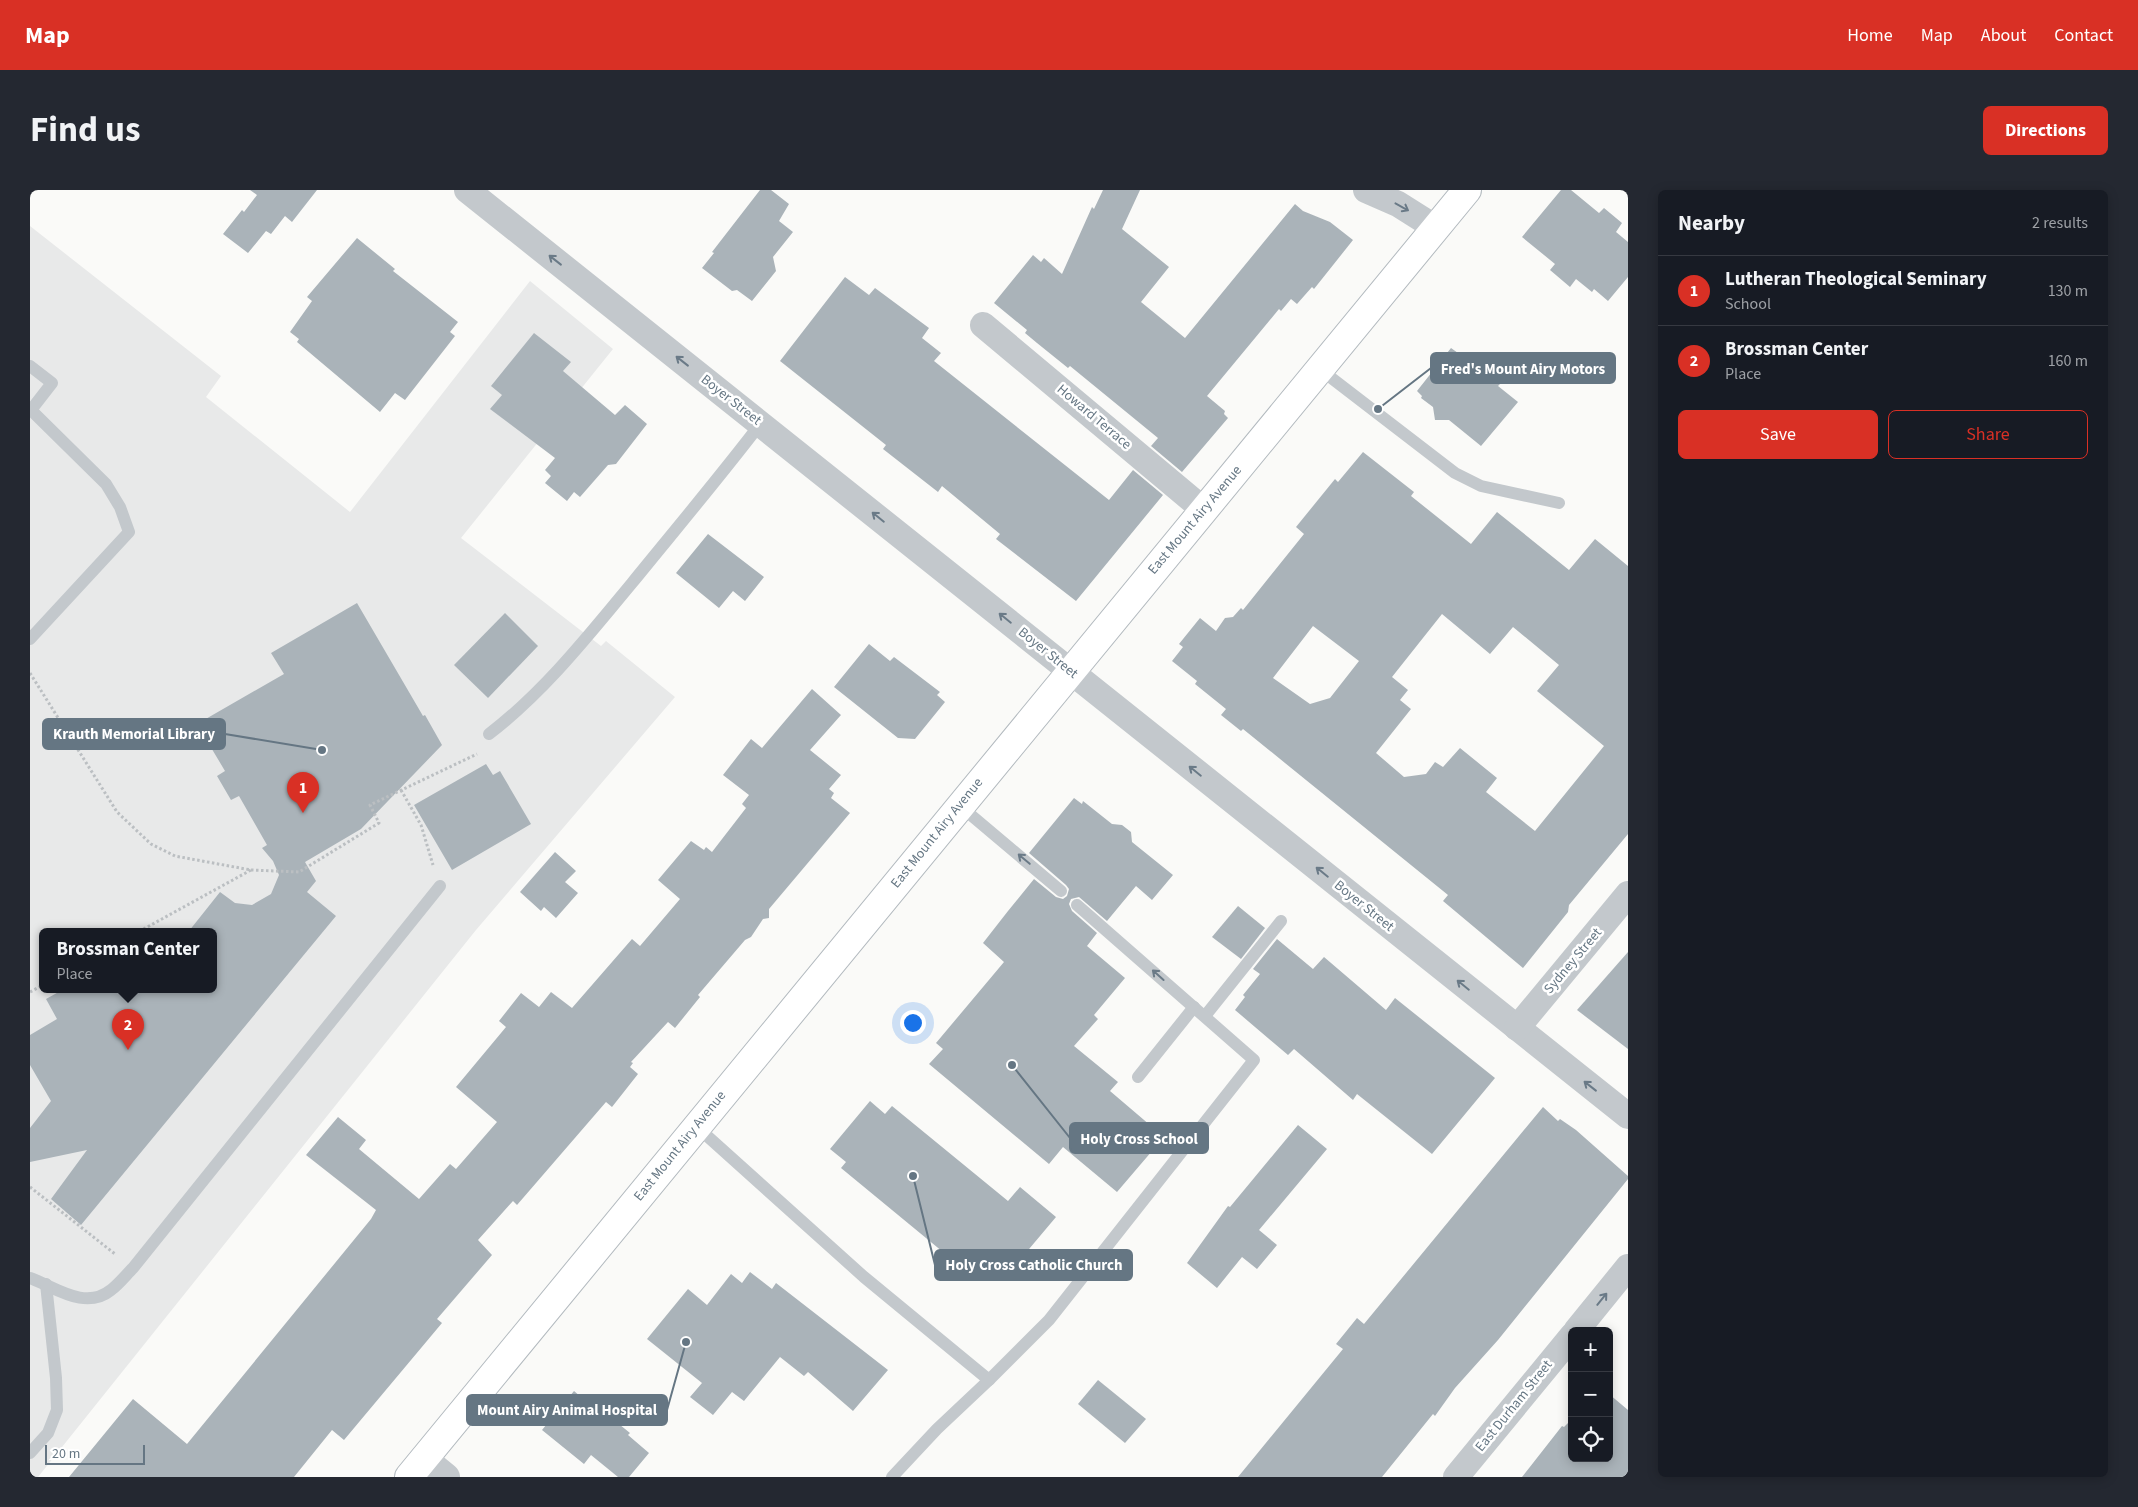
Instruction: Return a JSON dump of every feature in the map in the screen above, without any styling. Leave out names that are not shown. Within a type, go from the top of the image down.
[{"type":"main road","name":"East Mount Airy Avenue","points":[[417,1468],[1070,670],[1467,190]]},
{"type":"street","name":"Boyer Street","points":[[467,190],[1628,1116]]},
{"type":"street","points":[[1366,190],[1398,204],[1436,228]]},
{"type":"street","name":"Howard Terrace","points":[[983,326],[1204,510]]},
{"type":"street","name":"Sydney Street","points":[[1517,1028],[1628,894]]},
{"type":"street","points":[[1579,1327],[1628,1268]]},
{"type":"street","name":"East Durham Street","points":[[1456,1477],[1568,1341]]},
{"type":"street","points":[[417,1468],[446,1477]]},
{"type":"lane","points":[[30,366],[52,384],[30,410],[106,484],[120,507],[129,532],[30,639]]},
{"type":"lane","points":[[1320,370],[1455,473],[1481,486],[1559,503]]},
{"type":"lane","points":[[489,734],[510,718],[552,677],[714,483],[760,423]]},
{"type":"lane","points":[[960,805],[1061,891]]},
{"type":"lane","points":[[30,1278],[73,1296],[86,1299],[99,1297],[110,1291],[133,1268],[440,886]]},
{"type":"lane","points":[[892,1477],[937,1429],[1049,1320],[1254,1060],[1077,905]]},
{"type":"lane","points":[[1205,1016],[1282,921]]},
{"type":"lane","points":[[1138,1077],[1194,1007]]},
{"type":"lane","points":[[696,1126],[864,1278],[989,1380]]},
{"type":"lane","points":[[30,1453],[48,1433],[57,1410],[56,1378],[46,1284]]},
{"type":"path","points":[[30,673],[117,812],[151,844],[175,856],[251,870],[299,872],[379,823],[370,805],[485,750],[489,734]]},
{"type":"path","points":[[401,790],[421,825],[440,886]]},
{"type":"path","points":[[145,928],[251,870]]},
{"type":"path","points":[[30,1187],[133,1268]]},
{"type":"shaded area","points":[[30,226],[221,376],[206,397],[350,512],[530,281],[613,349],[461,538],[601,646],[606,641],[675,697],[476,930],[38,1477],[30,1477]]},
{"type":"building","points":[[250,190],[317,190],[292,222],[285,216],[271,234],[266,231],[248,253],[223,234],[257,195]]},
{"type":"building","points":[[760,190],[771,190],[789,204],[779,221],[793,232],[773,257],[776,271],[752,301],[737,290],[732,291],[702,268],[714,253],[712,252]]},
{"type":"building","points":[[1103,190],[1140,190],[1122,229],[1169,267],[1141,302],[1185,338],[1295,204],[1303,211],[1330,222],[1353,240],[1314,289],[1312,287],[1297,304],[1291,299],[1281,311],[1279,309],[1207,396],[1225,411],[1224,414],[1228,418],[1182,472],[1151,446],[1158,438],[1070,366],[1068,368],[1037,343],[1025,333],[1027,330],[994,303],[1033,255],[1041,262],[1044,258],[1062,274],[1092,207],[1094,209]]},
{"type":"building","points":[[1561,190],[1571,190],[1599,213],[1604,208],[1622,223],[1616,232],[1628,242],[1628,277],[1608,301],[1594,289],[1592,292],[1576,279],[1570,287],[1550,270],[1555,264],[1522,237]]},
{"type":"building","points":[[357,238],[395,269],[393,271],[458,322],[450,332],[455,336],[405,400],[395,393],[380,412],[297,342],[299,339],[290,332],[312,301],[307,297]]},
{"type":"building","points":[[845,277],[869,295],[875,288],[929,328],[922,338],[941,353],[934,361],[1109,500],[1133,470],[1163,495],[1076,601],[996,539],[1000,534],[942,486],[938,492],[883,449],[886,445],[780,361]]},
{"type":"building","points":[[534,333],[571,362],[563,371],[615,415],[625,405],[647,424],[616,464],[608,465],[580,497],[574,492],[567,501],[545,483],[551,476],[545,470],[555,458],[490,409],[502,395],[491,386]]},
{"type":"building","points":[[1451,348],[1459,352],[1500,384],[1498,386],[1518,402],[1481,446],[1449,420],[1435,420],[1433,407],[1421,398],[1422,396],[1417,391]]},
{"type":"building","points":[[1363,452],[1414,492],[1411,496],[1471,544],[1497,512],[1569,570],[1595,539],[1628,566],[1628,834],[1569,905],[1568,912],[1523,968],[1443,901],[1448,895],[1243,729],[1241,731],[1221,715],[1226,709],[1195,684],[1197,681],[1172,661],[1183,647],[1179,644],[1200,618],[1216,631],[1225,618],[1233,617],[1241,608],[1243,610],[1304,534],[1296,527],[1335,479],[1338,482]],"holes":[[[1442,614],[1490,654],[1513,627],[1559,665],[1537,691],[1604,746],[1535,831],[1486,792],[1497,778],[1460,748],[1443,767],[1435,762],[1426,774],[1404,777],[1376,753],[1411,709],[1400,700],[1408,690],[1392,677]],[[1313,626],[1359,661],[1330,698],[1310,704],[1273,678]]]},
{"type":"building","points":[[708,534],[764,577],[745,601],[733,591],[719,608],[676,573]]},
{"type":"building","points":[[357,603],[442,745],[361,829],[305,862],[316,881],[307,892],[336,916],[81,1225],[51,1199],[87,1150],[30,1162],[30,1128],[51,1101],[30,1065],[30,1035],[57,1019],[46,999],[57,993],[217,993],[217,928],[191,928],[220,892],[235,903],[252,905],[271,894],[279,875],[273,861],[262,848],[267,845],[239,796],[231,800],[217,776],[225,771],[197,724],[284,674],[271,653]]},
{"type":"building","points":[[505,613],[538,646],[488,698],[454,665]]},
{"type":"building","points":[[869,644],[890,661],[894,657],[940,692],[937,695],[945,702],[915,739],[898,738],[834,687]]},
{"type":"building","points":[[812,689],[841,715],[810,750],[841,775],[829,789],[834,793],[831,798],[850,813],[769,909],[769,918],[763,919],[751,937],[745,940],[698,995],[700,997],[675,1028],[668,1022],[631,1062],[633,1063],[630,1067],[638,1074],[612,1107],[606,1102],[517,1205],[513,1201],[478,1240],[492,1255],[437,1319],[442,1323],[344,1440],[332,1430],[294,1477],[69,1477],[133,1399],[187,1444],[371,1219],[376,1210],[306,1155],[338,1117],[366,1140],[359,1149],[419,1199],[450,1164],[456,1169],[497,1122],[456,1087],[506,1027],[499,1021],[521,993],[539,1007],[551,992],[572,1008],[632,939],[640,946],[680,899],[658,880],[691,841],[704,850],[706,847],[712,852],[746,808],[742,804],[749,795],[723,775],[751,739],[762,748]]},
{"type":"building","points":[[486,764],[493,775],[500,771],[531,824],[452,870],[414,805]]},
{"type":"building","points":[[1074,798],[1082,804],[1083,801],[1112,824],[1122,825],[1131,832],[1132,842],[1173,875],[1152,900],[1136,886],[1107,921],[1079,897],[1071,899],[1069,904],[1072,911],[1097,933],[1087,946],[1125,978],[1094,1015],[1098,1019],[1074,1046],[1118,1082],[1110,1091],[1164,1137],[1117,1192],[1063,1147],[1049,1164],[929,1064],[943,1049],[936,1043],[1004,962],[983,943],[1034,879],[1056,897],[1063,899],[1067,896],[1069,889],[1066,885],[1029,853]]},
{"type":"building","points":[[555,852],[576,871],[565,882],[578,893],[556,918],[544,907],[541,911],[520,892]]},
{"type":"building","points":[[1238,906],[1265,928],[1241,959],[1212,937]]},
{"type":"building","points":[[1277,939],[1313,969],[1324,957],[1386,1010],[1395,998],[1495,1078],[1432,1154],[1357,1094],[1353,1100],[1294,1049],[1288,1055],[1235,1010],[1245,997],[1243,995],[1260,974],[1253,969]]},
{"type":"building","points":[[1628,952],[1628,1049],[1577,1010]]},
{"type":"building","points":[[870,1101],[885,1114],[892,1106],[1008,1201],[1020,1187],[1056,1217],[1002,1281],[986,1268],[977,1280],[841,1168],[846,1162],[830,1149]]},
{"type":"building","points":[[1543,1107],[1558,1121],[1560,1119],[1576,1130],[1628,1176],[1628,1179],[1498,1340],[1455,1388],[1435,1416],[1433,1414],[1382,1477],[1238,1477],[1343,1349],[1336,1344],[1357,1318],[1364,1324]]},
{"type":"building","points":[[1298,1125],[1327,1149],[1259,1230],[1277,1245],[1257,1269],[1242,1257],[1217,1288],[1187,1263],[1228,1206],[1230,1207]]},
{"type":"building","points":[[750,1272],[772,1289],[776,1283],[888,1370],[853,1411],[808,1372],[804,1376],[780,1357],[744,1401],[732,1392],[713,1415],[690,1397],[702,1383],[647,1339],[688,1289],[707,1305],[731,1274],[742,1283]]},
{"type":"building","points":[[1098,1380],[1146,1419],[1125,1443],[1078,1404]]},
{"type":"building","points":[[574,1391],[581,1397],[583,1395],[630,1433],[628,1435],[649,1453],[629,1477],[618,1477],[591,1455],[584,1464],[542,1430]]},
{"type":"building","points":[[1613,1397],[1628,1410],[1628,1477],[1522,1477],[1562,1426],[1564,1427],[1568,1423],[1568,1462],[1613,1462]]},
{"type":"place","name":"Fred's Mount Airy Motors","points":[[1378,409]]},
{"type":"place","name":"Krauth Memorial Library","points":[[322,750]]},
{"type":"place","name":"Lutheran Theological Seminary","points":[[303,813]]},
{"type":"place","name":"Brossman Center","points":[[128,1050]]},
{"type":"place","name":"Holy Cross School","points":[[1012,1065]]},
{"type":"place","name":"Holy Cross Catholic Church","points":[[913,1176]]},
{"type":"place","name":"Mount Airy Animal Hospital","points":[[686,1342]]}]
